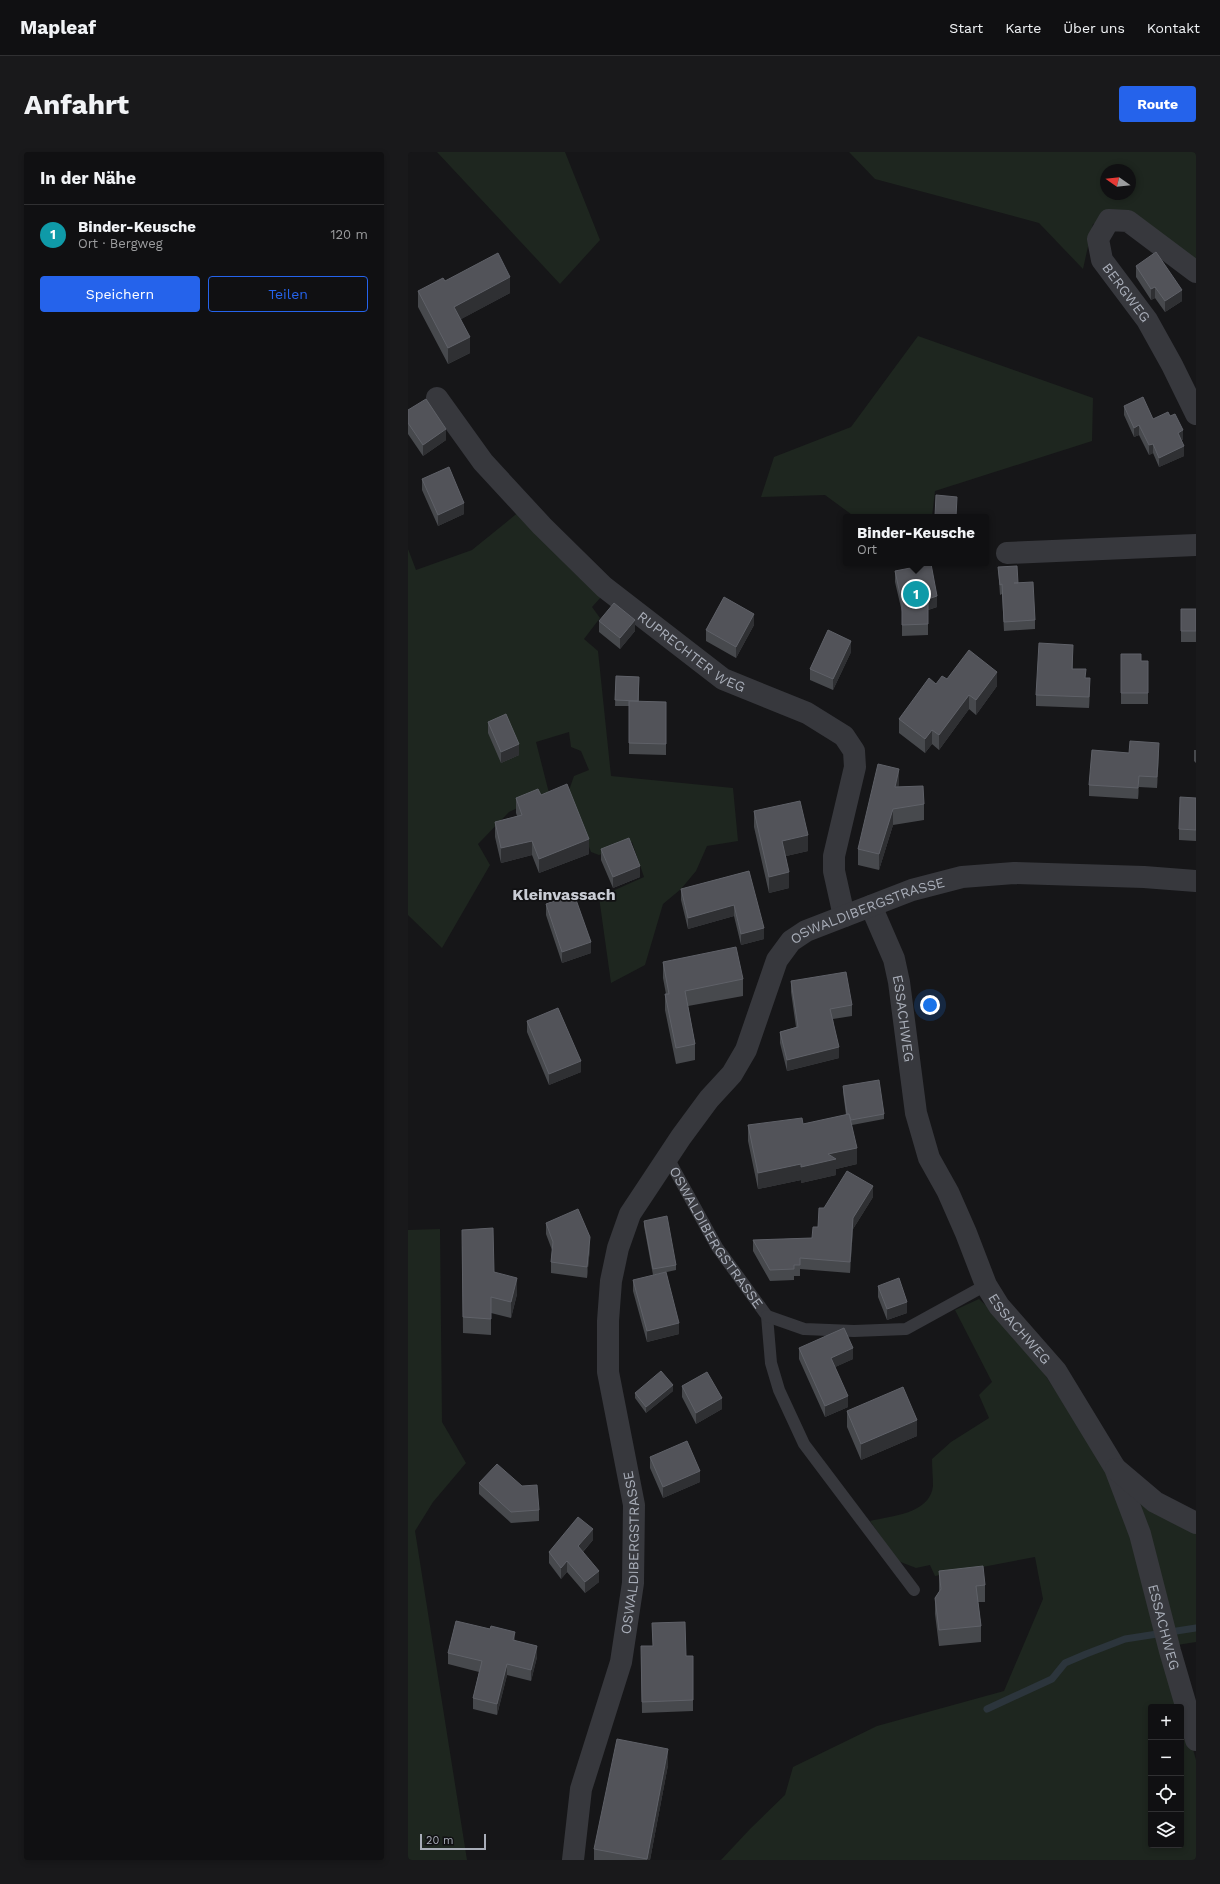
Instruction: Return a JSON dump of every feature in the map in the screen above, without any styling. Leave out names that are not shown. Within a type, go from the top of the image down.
[{"type":"street","name":"BERGWEG","points":[[1196,272],[1128,221],[1109,220],[1098,239],[1102,260],[1147,320],[1172,365],[1196,414]]},
{"type":"street","name":"RUPRECHTER WEG","points":[[437,398],[483,462],[542,526],[604,587],[723,679],[807,712],[844,736],[854,751],[855,767],[834,856],[834,871],[844,916]]},
{"type":"street","points":[[1007,553],[1196,545]]},
{"type":"street","name":"OSWALDIBERGSTRASSE","points":[[573,1860],[581,1789],[621,1662],[633,1583],[634,1505],[608,1372],[608,1321],[611,1281],[618,1248],[630,1214],[709,1099],[732,1074],[746,1050],[777,960],[791,941],[806,931],[912,890],[962,878],[991,875],[1029,874],[1144,877],[1196,881]]},
{"type":"street","name":"ESSACHWEG","points":[[871,906],[894,959],[899,982],[916,1113],[929,1158],[948,1192],[986,1285],[1000,1306],[1056,1371],[1115,1468],[1140,1534],[1165,1634],[1196,1740]]},
{"type":"street","points":[[1115,1468],[1155,1502],[1196,1523]]},
{"type":"lane","name":"OSWALDIBERGSTRASSE","points":[[668,1158],[717,1247],[767,1316],[770,1363],[779,1390],[804,1444],[914,1590]]},
{"type":"lane","name":"OSWALDIBERGSTRASSE","points":[[767,1316],[804,1329],[854,1331],[906,1329],[986,1285]]},
{"type":"shaded area","points":[[437,152],[565,152],[600,240],[560,284]]},
{"type":"shaded area","points":[[849,152],[1196,152],[1196,265],[1120,214],[1093,224],[1083,269],[1039,223],[875,179]]},
{"type":"shaded area","points":[[918,336],[1093,398],[1092,441],[935,491],[932,514],[851,514],[825,495],[761,497],[774,457],[851,427]]},
{"type":"shaded area","points":[[520,511],[602,596],[592,607],[600,618],[584,639],[598,651],[611,776],[733,788],[738,841],[707,846],[696,871],[681,889],[663,904],[645,965],[611,983],[599,897],[644,877],[632,842],[599,855],[591,852],[568,793],[574,776],[589,770],[581,751],[571,747],[569,732],[536,742],[549,793],[509,812],[478,844],[490,865],[442,948],[408,915],[408,549],[416,570],[472,550]]},
{"type":"shaded area","points":[[440,1229],[442,1422],[466,1463],[433,1502],[415,1531],[467,1860],[408,1860],[408,1230]]},
{"type":"shaded area","points":[[979,1299],[1021,1338],[1102,1462],[1144,1573],[1180,1704],[1148,1704],[1148,1848],[1184,1848],[1184,1717],[1196,1760],[1196,1860],[721,1860],[785,1795],[793,1767],[877,1726],[1004,1691],[1043,1599],[1035,1557],[935,1576],[930,1565],[916,1568],[898,1561],[870,1521],[908,1512],[925,1503],[933,1486],[932,1459],[951,1442],[989,1418],[979,1395],[992,1382],[955,1310]]},
{"type":"shaded area","points":[[1132,1490],[1196,1530],[1196,1642],[1177,1645]]},
{"type":"building","points":[[1156,252],[1182,290],[1165,301],[1155,287],[1151,289],[1136,266]]},
{"type":"building","points":[[498,253],[510,277],[454,307],[470,337],[448,348],[418,291],[443,278],[445,281]]},
{"type":"building","points":[[1143,397],[1153,419],[1168,412],[1170,416],[1175,414],[1183,430],[1178,433],[1184,446],[1159,458],[1153,444],[1149,445],[1139,425],[1134,428],[1124,406]]},
{"type":"building","points":[[426,399],[446,429],[423,445],[408,423],[408,410]]},
{"type":"building","points":[[449,467],[464,503],[438,515],[422,479]]},
{"type":"building","points":[[936,495],[957,497],[956,514],[935,514]]},
{"type":"building","points":[[921,566],[931,566],[937,596],[928,599],[928,624],[902,625],[902,603],[895,571]]},
{"type":"building","points":[[1017,566],[1018,583],[1033,582],[1035,620],[1004,622],[1002,584],[1000,585],[998,567]]},
{"type":"building","points":[[724,597],[754,614],[736,647],[706,630]]},
{"type":"building","points":[[614,603],[635,620],[620,638],[599,621]]},
{"type":"building","points":[[1181,609],[1196,609],[1196,631],[1181,631]]},
{"type":"building","points":[[828,630],[851,641],[833,679],[810,669]]},
{"type":"building","points":[[1039,643],[1073,645],[1072,669],[1086,669],[1085,678],[1090,678],[1089,697],[1036,695]]},
{"type":"building","points":[[969,650],[997,672],[976,700],[969,695],[939,735],[932,730],[925,739],[899,719],[929,678],[936,684],[942,676],[947,679]]},
{"type":"building","points":[[1121,654],[1141,654],[1141,661],[1148,661],[1148,693],[1121,693]]},
{"type":"building","points":[[616,676],[639,677],[638,701],[615,700]]},
{"type":"building","points":[[629,701],[666,702],[666,744],[629,743]]},
{"type":"building","points":[[506,714],[519,744],[501,752],[488,722]]},
{"type":"building","points":[[1130,741],[1159,743],[1157,777],[1139,776],[1138,788],[1089,785],[1092,750],[1129,753]]},
{"type":"building","points":[[878,764],[899,769],[895,787],[923,786],[924,804],[893,809],[879,854],[858,849]]},
{"type":"building","points":[[567,784],[589,839],[539,859],[532,841],[501,848],[495,822],[522,815],[516,798],[538,789],[541,795]]},
{"type":"building","points":[[1180,797],[1196,798],[1196,830],[1179,829]]},
{"type":"building","points":[[800,801],[808,835],[782,841],[789,872],[769,877],[754,811]]},
{"type":"building","points":[[629,838],[640,866],[613,877],[601,849]]},
{"type":"building","points":[[749,871],[764,928],[741,934],[734,905],[688,918],[681,889]]},
{"type":"building","points":[[574,894],[591,942],[562,952],[546,904]]},
{"type":"building","points":[[736,947],[743,979],[685,991],[695,1044],[676,1048],[665,994],[669,994],[663,962]]},
{"type":"building","points":[[846,972],[852,1005],[830,1009],[839,1047],[787,1060],[780,1032],[798,1027],[791,981]]},
{"type":"building","points":[[558,1008],[581,1061],[549,1074],[527,1021]]},
{"type":"building","points":[[879,1080],[884,1114],[851,1120],[849,1114],[847,1114],[843,1086]]},
{"type":"building","points":[[849,1114],[857,1148],[828,1154],[836,1159],[801,1167],[801,1164],[758,1173],[748,1125],[802,1118],[803,1124]]},
{"type":"building","points":[[847,1171],[873,1186],[853,1218],[850,1262],[800,1258],[800,1265],[794,1265],[794,1269],[770,1270],[753,1240],[812,1238],[813,1227],[818,1227],[819,1208],[824,1208]]},
{"type":"building","points":[[578,1209],[590,1237],[587,1267],[551,1262],[553,1242],[546,1223]]},
{"type":"building","points":[[667,1216],[676,1265],[653,1269],[644,1221]]},
{"type":"building","points":[[493,1228],[494,1272],[517,1278],[511,1302],[491,1297],[491,1319],[463,1317],[462,1230]]},
{"type":"building","points":[[666,1272],[679,1323],[647,1331],[633,1280]]},
{"type":"building","points":[[899,1278],[907,1302],[887,1309],[878,1286]]},
{"type":"building","points":[[844,1328],[853,1348],[831,1358],[848,1396],[825,1406],[799,1348]]},
{"type":"building","points":[[661,1371],[673,1385],[646,1407],[635,1393]]},
{"type":"building","points":[[707,1372],[722,1398],[696,1413],[682,1386]]},
{"type":"building","points":[[903,1387],[917,1420],[861,1444],[847,1411]]},
{"type":"building","points":[[687,1441],[700,1471],[663,1487],[650,1457]]},
{"type":"building","points":[[497,1464],[522,1486],[537,1485],[539,1510],[511,1512],[479,1483]]},
{"type":"building","points":[[578,1517],[593,1529],[578,1546],[599,1571],[585,1582],[567,1561],[561,1568],[549,1552]]},
{"type":"building","points":[[983,1566],[985,1585],[976,1586],[981,1626],[939,1630],[935,1598],[941,1589],[939,1571]]},
{"type":"building","points":[[456,1621],[490,1629],[491,1626],[515,1632],[513,1640],[537,1646],[531,1670],[507,1664],[497,1704],[473,1698],[482,1661],[448,1653]]},
{"type":"building","points":[[685,1622],[686,1656],[693,1656],[693,1700],[642,1702],[641,1646],[653,1646],[652,1623]]},
{"type":"building","points":[[617,1739],[668,1749],[647,1859],[594,1849]]},
{"type":"waterway","points":[[987,1709],[1052,1679],[1065,1663],[1086,1654],[1125,1639],[1196,1628]]},
{"type":"place","name":"Binder-Keusche","points":[[916,594]]},
{"type":"district","name":"Kleinvassach","points":[[564,894]]}]
